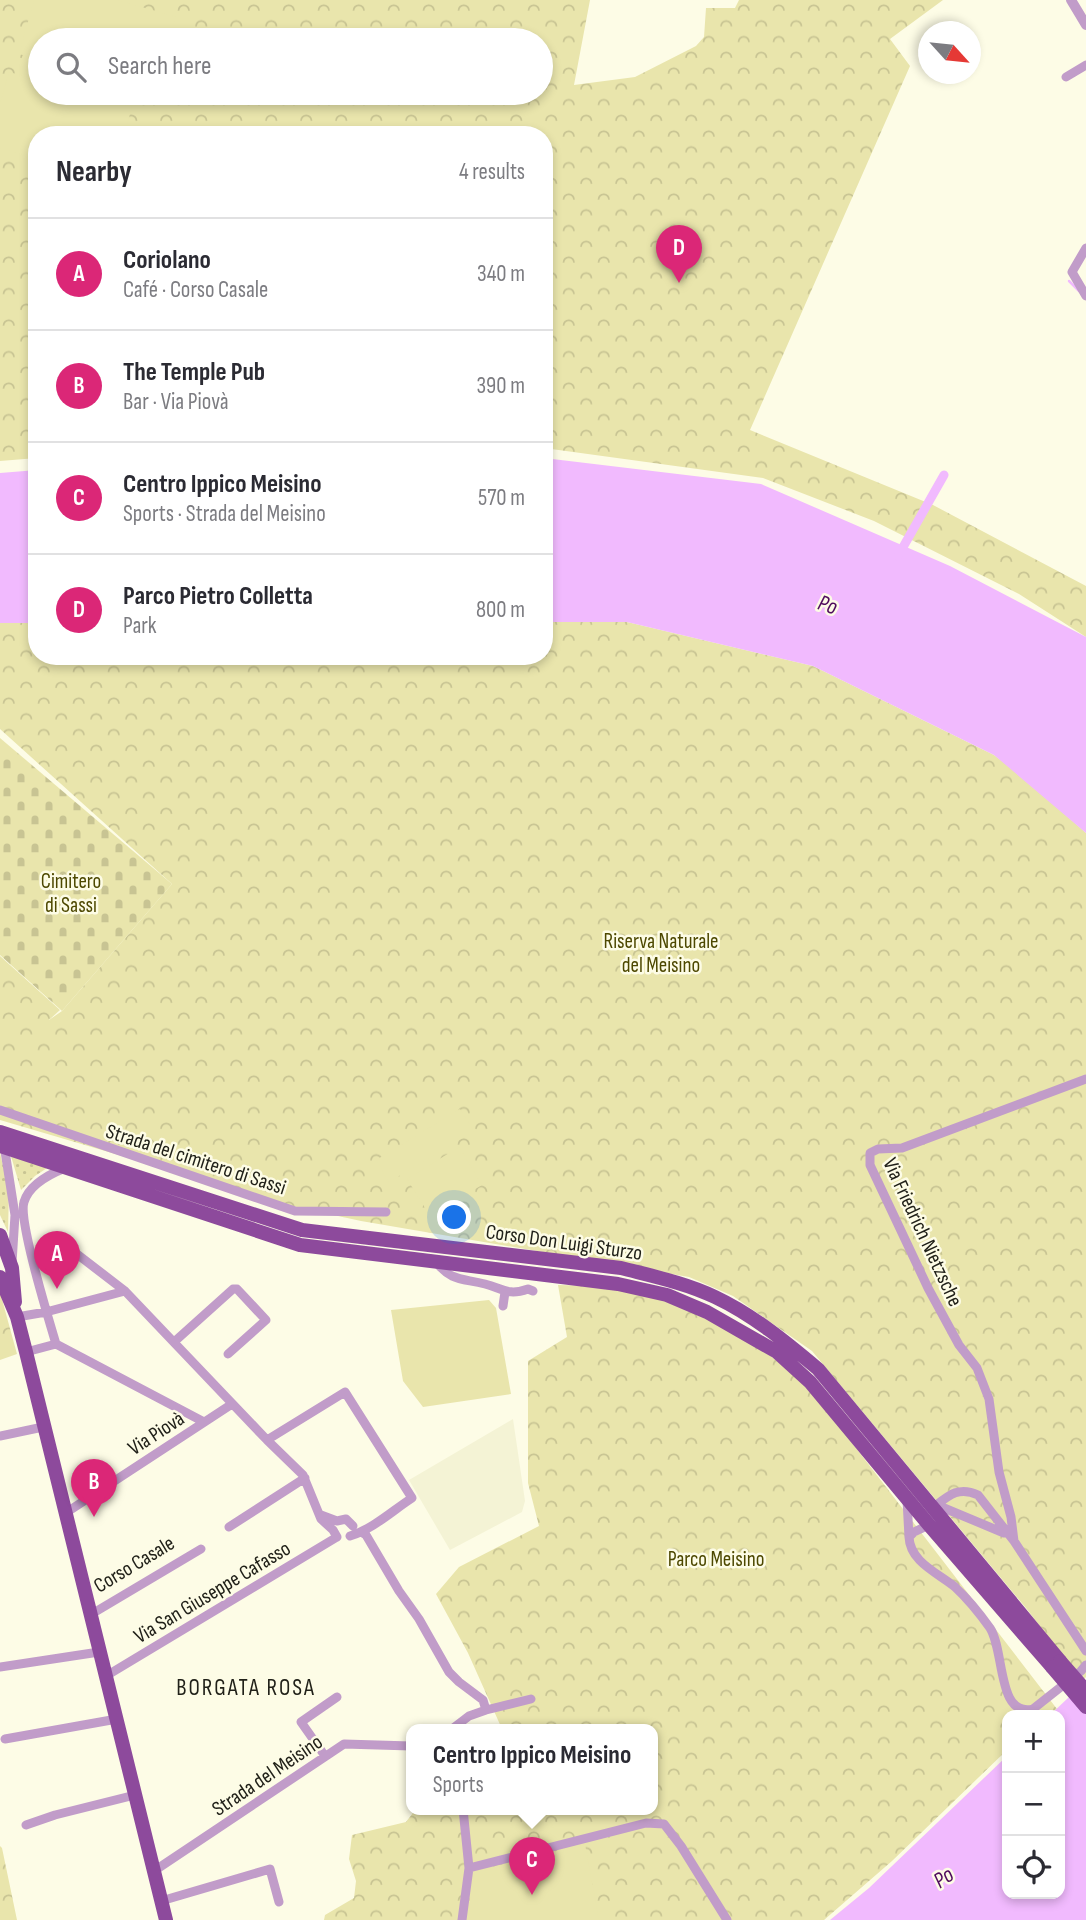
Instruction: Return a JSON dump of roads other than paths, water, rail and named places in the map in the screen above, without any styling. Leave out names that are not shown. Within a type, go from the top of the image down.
[{"type":"main road","name":"Corso Don Luigi Sturzo","points":[[0,1132],[302,1230],[621,1268],[672,1281],[713,1296],[745,1313],[785,1340],[818,1369],[934,1507],[1056,1664]]},
{"type":"main road","name":"Corso Don Luigi Sturzo","points":[[3,1147],[300,1245],[618,1284],[667,1295],[707,1312],[777,1352],[810,1382],[929,1525],[1056,1664]]},
{"type":"main road","name":"Corso Casale","points":[[0,1235],[6,1273],[64,1514],[166,1920]]},
{"type":"main road","points":[[1056,1664],[1086,1691]]},
{"type":"main road","points":[[1056,1664],[1086,1707]]},
{"type":"street","points":[[1071,0],[1086,25]]},
{"type":"street","points":[[1066,77],[1086,65]]},
{"type":"street","points":[[1086,248],[1072,271],[1086,296]]},
{"type":"street","name":"Via Friedrich Nietzsche","points":[[1011,1538],[1011,1517],[999,1472],[989,1399],[977,1368],[959,1345],[928,1288],[870,1165],[869,1157],[870,1153],[878,1149],[902,1147],[1086,1079]]},
{"type":"street","name":"Strada del cimitero di Sassi","points":[[0,1110],[295,1210],[386,1212]]},
{"type":"street","points":[[0,1132],[15,1215],[6,1273]]},
{"type":"street","points":[[15,1215],[28,1193],[47,1177],[65,1168]]},
{"type":"street","points":[[23,1205],[24,1226],[55,1344]]},
{"type":"street","points":[[15,1215],[24,1226]]},
{"type":"street","points":[[60,1241],[125,1292],[305,1478],[318,1513],[344,1539],[352,1531],[375,1523]]},
{"type":"street","points":[[436,1262],[445,1273],[459,1280],[483,1283],[505,1292],[528,1289],[533,1291]]},
{"type":"street","points":[[173,1342],[233,1289],[237,1289],[265,1320],[229,1354]]},
{"type":"street","points":[[17,1317],[125,1292]]},
{"type":"street","points":[[503,1306],[505,1292]]},
{"type":"street","points":[[26,1352],[55,1344],[204,1422]]},
{"type":"street","points":[[267,1440],[345,1392],[412,1498],[368,1530],[352,1531]]},
{"type":"street","name":"Via Piovà","points":[[64,1514],[232,1404]]},
{"type":"street","points":[[0,1436],[43,1427]]},
{"type":"street","points":[[229,1527],[305,1478]]},
{"type":"street","points":[[934,1507],[954,1492],[970,1492],[983,1501],[1011,1538],[1086,1651]]},
{"type":"street","points":[[906,1498],[910,1546],[917,1558],[956,1588],[990,1628],[999,1648],[1007,1694],[1016,1708],[1024,1711],[1033,1709],[1086,1665]]},
{"type":"street","points":[[934,1507],[944,1508],[996,1528],[1011,1538]]},
{"type":"street","points":[[335,1529],[346,1519],[352,1531]]},
{"type":"street","points":[[909,1537],[929,1525]]},
{"type":"street","name":"Via San Giuseppe Cafasso","points":[[106,1676],[335,1529]]},
{"type":"street","points":[[361,1532],[366,1535],[419,1619],[449,1672],[484,1700],[486,1710]]},
{"type":"street","name":"Corso Casale","points":[[90,1615],[201,1549]]},
{"type":"street","points":[[0,1667],[99,1652]]},
{"type":"street","points":[[325,1756],[301,1722],[337,1697]]},
{"type":"street","points":[[459,1724],[469,1716],[486,1710],[531,1699]]},
{"type":"street","points":[[5,1739],[117,1719]]},
{"type":"street","name":"Strada del Meisino","points":[[154,1871],[344,1744],[406,1746]]},
{"type":"street","points":[[26,1825],[135,1794]]},
{"type":"street","points":[[462,1920],[469,1868],[464,1815]]},
{"type":"street","points":[[469,1868],[646,1823],[664,1824],[681,1846],[727,1920]]},
{"type":"street","points":[[161,1901],[270,1869],[279,1902]]},
{"type":"water","name":"Po","points":[[553,459],[761,484],[950,566],[1086,637],[1086,833],[994,755],[813,666],[627,622],[553,622]]},
{"type":"water","points":[[28,471],[28,623],[0,623],[0,473]]},
{"type":"water","name":"Po","points":[[1086,1681],[1086,1920],[830,1920],[869,1888],[1002,1761],[1002,1899],[1065,1899],[1065,1710],[1055,1710]]},
{"type":"waterway","points":[[1069,281],[1079,291]]},
{"type":"waterway","points":[[898,556],[944,475]]},
{"type":"place","name":"Parco Pietro Colletta","points":[[679,283]]},
{"type":"place","name":"Coriolano","points":[[57,1289]]},
{"type":"place","name":"The Temple Pub","points":[[94,1517]]},
{"type":"place","name":"Centro Ippico Meisino","points":[[532,1895]]},
{"type":"district","name":"BORGATA ROSA","points":[[246,1687]]},
{"type":"park label","name":"Cimitero di Sassi","points":[[71,893]]},
{"type":"park label","name":"Riserva Naturale del Meisino","points":[[661,953]]},
{"type":"park label","name":"Parco Meisino","points":[[716,1559]]}]
